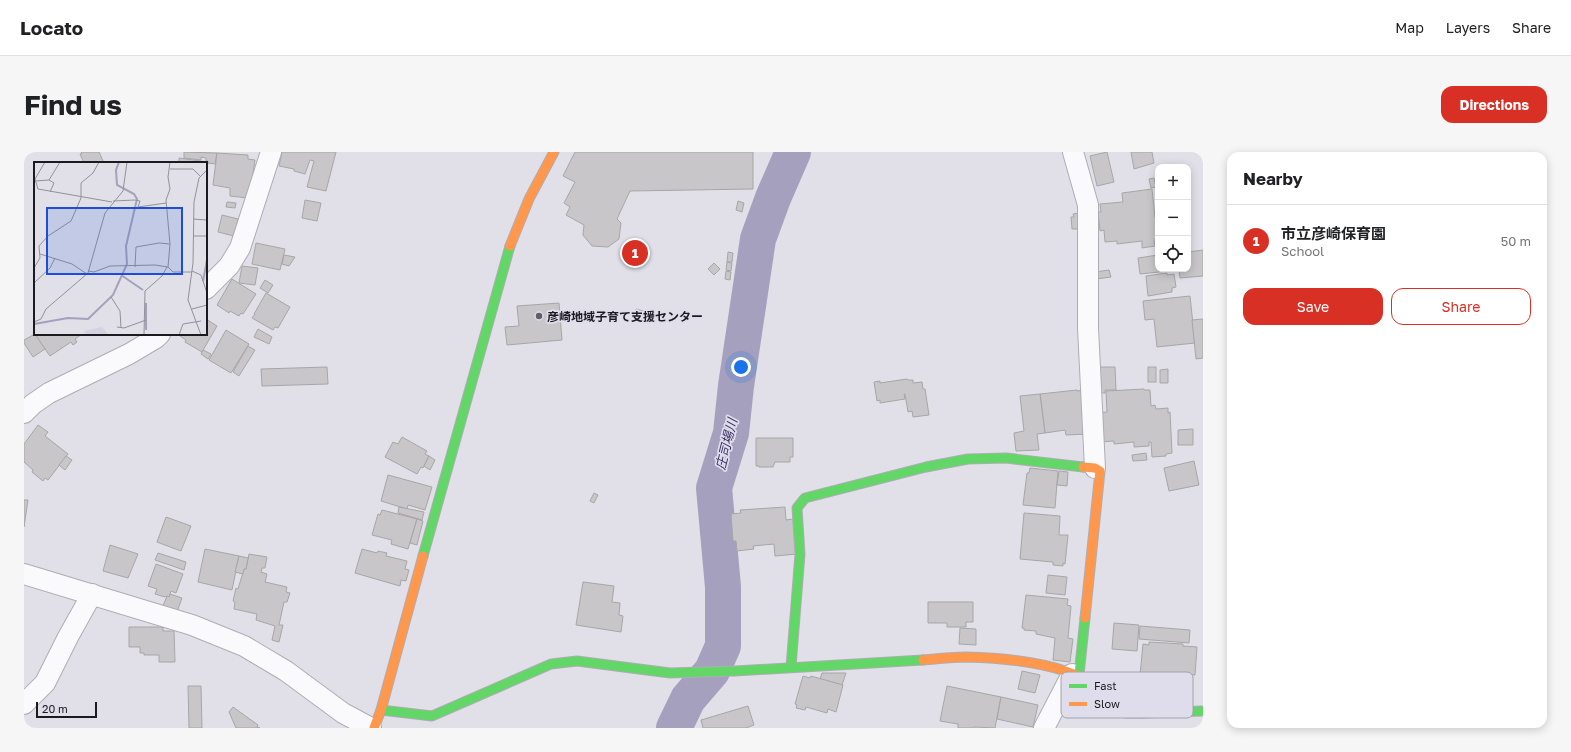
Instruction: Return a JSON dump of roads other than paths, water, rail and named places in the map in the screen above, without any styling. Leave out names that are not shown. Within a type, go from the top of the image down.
[{"type":"street","points":[[207,288],[229,266],[240,248],[271,152]]},
{"type":"street","points":[[374,728],[377,724],[381,710],[507,254],[529,199],[554,152]]},
{"type":"street","points":[[1073,152],[1088,205],[1088,328],[1095,468]]},
{"type":"street","points":[[24,413],[48,393],[129,354],[159,335]]},
{"type":"street","points":[[791,667],[800,554],[797,508],[805,498],[926,467],[968,459],[1006,458],[1095,468],[1100,471],[1075,672]]},
{"type":"street","points":[[24,574],[192,625],[244,646],[286,671],[343,713],[371,728]]},
{"type":"street","points":[[24,704],[45,683],[92,594]]},
{"type":"street","points":[[381,710],[432,716],[551,664],[577,661],[670,673],[965,657],[1006,660],[1043,666],[1064,672]]},
{"type":"street","points":[[1044,728],[1061,699]]},
{"type":"street","points":[[1193,711],[1203,711]]},
{"type":"waterway","name":"庄司場川","points":[[674,728],[688,699],[712,671],[723,646],[723,587],[714,488],[731,433],[736,386],[758,239],[773,198],[793,152]]},
{"type":"place","name":"市立彦崎保育園","points":[[635,253]]},
{"type":"place","name":"彦崎地域子育て支援センター","points":[[539,316]]}]
